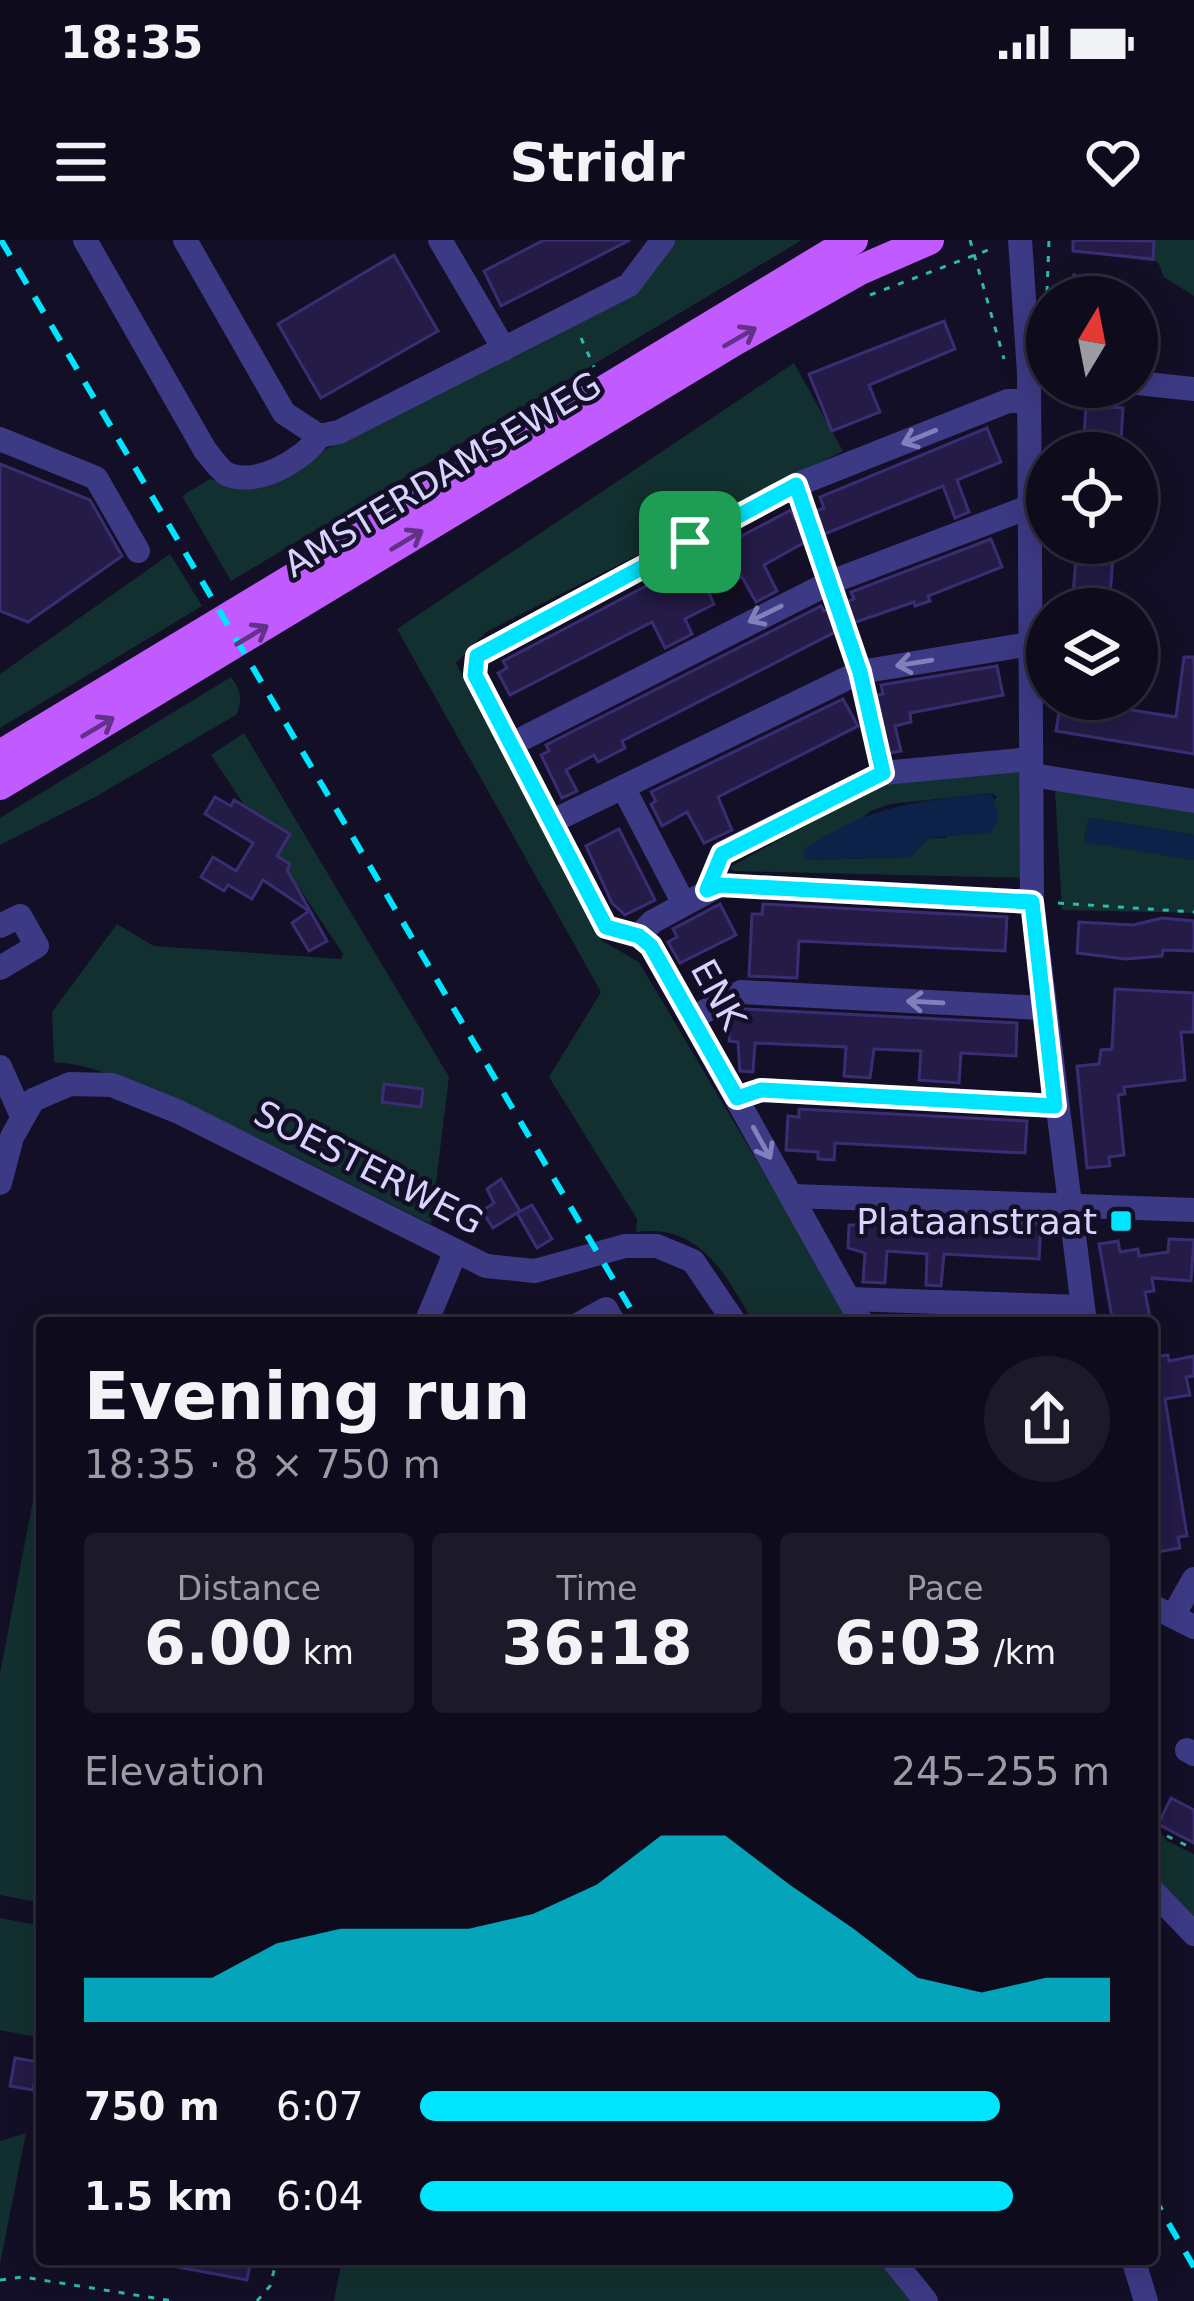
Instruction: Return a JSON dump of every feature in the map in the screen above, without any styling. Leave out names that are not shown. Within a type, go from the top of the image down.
[{"type":"main road","name":"AMSTERDAMSEWEG","points":[[0,785],[189,657],[853,240]]},
{"type":"main road","name":"AMSTERDAMSEWEG","points":[[301,589],[860,270],[929,240]]},
{"type":"main road","name":"AMSTERDAMSEWEG","points":[[0,755],[189,657]]},
{"type":"street","points":[[85,240],[205,450],[225,473],[254,478],[308,454],[320,436],[338,432],[628,285],[663,240]]},
{"type":"street","points":[[185,240],[284,413],[320,436]]},
{"type":"street","points":[[440,240],[504,349]]},
{"type":"street","points":[[1020,240],[1026,285]]},
{"type":"street","points":[[1158,385],[1194,388]]},
{"type":"street","points":[[796,485],[1008,401],[1026,400]]},
{"type":"street","points":[[0,439],[96,478],[139,551]]},
{"type":"street","name":"ENK","points":[[796,485],[477,656],[475,675],[606,927],[639,936],[651,946],[859,1317]]},
{"type":"street","points":[[512,744],[831,582],[1026,508]]},
{"type":"street","points":[[551,822],[860,672],[1026,645]]},
{"type":"street","points":[[849,1299],[1083,1315],[1032,902],[1031,720]]},
{"type":"street","points":[[707,890],[722,854],[883,773],[1031,767],[1194,801]]},
{"type":"street","points":[[623,787],[684,904]]},
{"type":"street","points":[[639,936],[652,922],[720,885],[1032,902]]},
{"type":"street","points":[[0,926],[20,916],[37,946],[0,968]]},
{"type":"street","points":[[692,1018],[742,992],[1042,1008]]},
{"type":"street","points":[[0,1067],[21,1114],[0,1183]]},
{"type":"street","name":"SOESTERWEG","points":[[21,1114],[33,1100],[55,1089],[89,1083],[112,1085],[179,1112],[486,1266],[535,1270],[625,1246],[657,1246],[693,1261],[731,1317]]},
{"type":"street","points":[[737,1098],[761,1090],[1055,1106]]},
{"type":"street","points":[[792,1196],[1194,1210]]},
{"type":"street","points":[[428,1317],[455,1253]]},
{"type":"street","points":[[1173,1616],[1194,1579]]},
{"type":"street","points":[[1158,1896],[1194,1934]]},
{"type":"street","points":[[897,2265],[926,2301]]},
{"type":"street","points":[[1134,2265],[1146,2301]]},
{"type":"path","points":[[970,240],[1004,359],[1026,369]]},
{"type":"path","points":[[975,258],[1010,240]]},
{"type":"path","points":[[581,339],[598,374]]},
{"type":"path","points":[[796,485],[860,672],[883,773]]},
{"type":"path","points":[[1032,902],[1194,912]]},
{"type":"path","points":[[1167,1836],[1194,1850]]},
{"type":"path","points":[[257,2301],[270,2286],[275,2265]]},
{"type":"path","points":[[0,2280],[22,2278],[173,2301]]},
{"type":"green space","points":[[673,240],[802,240],[231,581],[182,496],[210,479],[230,485],[260,483],[634,291]]},
{"type":"green space","points":[[1091,240],[1194,240],[1194,296],[1164,277],[1158,262],[1089,253]]},
{"type":"green space","points":[[794,363],[843,451],[486,632],[456,663],[601,940],[639,962],[849,1317],[750,1317],[721,1271],[695,1244],[659,1231],[636,1232],[637,1219],[549,1077],[601,992],[397,629]]},
{"type":"green space","points":[[170,554],[202,606],[0,728],[0,674]]},
{"type":"green space","points":[[231,677],[240,695],[236,715],[97,796],[0,845],[0,818]]},
{"type":"green space","points":[[244,733],[449,1077],[431,1224],[181,1103],[84,1067],[54,1063],[52,1012],[117,924],[154,946],[341,959],[343,954],[211,755]]},
{"type":"green space","points":[[1022,768],[1026,878],[733,871],[730,867],[897,775]],"holes":[[[992,793],[997,797],[945,838],[929,838],[909,857],[810,860],[871,811],[891,804]]]},
{"type":"green space","points":[[1055,790],[1194,813],[1194,835],[1089,818],[1084,841],[1194,860],[1194,913],[1062,910]]},
{"type":"green space","points":[[36,1484],[36,1902],[0,1895],[0,1674]]},
{"type":"green space","points":[[1158,1829],[1167,1841],[1194,1854],[1194,1919],[1158,1885]]},
{"type":"green space","points":[[0,1918],[36,1925],[36,2037],[0,2030]]},
{"type":"green space","points":[[26,2133],[0,2264],[0,2141]]},
{"type":"green space","points":[[341,2265],[889,2265],[911,2301],[334,2301]]},
{"type":"water","points":[[992,793],[999,820],[990,833],[929,838],[910,857],[809,860],[803,856],[805,849],[828,834],[873,814]]},
{"type":"water","points":[[1088,818],[1194,835],[1194,860],[1084,842]]},
{"type":"building","points":[[544,240],[630,240],[501,306],[484,271]]},
{"type":"building","points":[[1073,240],[1154,241],[1153,259],[1073,251]]},
{"type":"building","points":[[394,255],[438,331],[321,398],[278,324]]},
{"type":"building","points":[[944,321],[955,349],[869,385],[880,412],[832,431],[809,374]]},
{"type":"building","points":[[1086,408],[1123,408],[1122,432],[1084,432]]},
{"type":"building","points":[[987,428],[1001,462],[957,480],[969,512],[955,518],[943,486],[807,541],[764,565],[777,591],[756,602],[742,577],[709,593],[714,604],[685,619],[692,634],[665,648],[652,622],[510,695],[498,673],[507,668],[503,661],[791,510],[795,519],[824,508],[820,497]]},
{"type":"building","points":[[0,464],[90,500],[122,556],[28,622],[0,611]]},
{"type":"building","points":[[991,539],[1002,567],[928,596],[930,601],[853,623],[622,741],[625,748],[598,762],[594,755],[566,770],[577,791],[562,798],[541,755],[549,751],[546,745],[821,606],[824,611],[854,599],[851,592]]},
{"type":"building","points":[[1075,564],[1112,564],[1111,588],[1074,588]]},
{"type":"building","points":[[1184,657],[1194,657],[1194,754],[1056,731],[1058,720],[1176,717]]},
{"type":"building","points":[[997,666],[1003,695],[910,713],[911,722],[895,726],[901,751],[885,754],[873,696],[883,694],[881,685]]},
{"type":"building","points":[[843,699],[858,726],[718,797],[732,830],[704,843],[687,812],[662,826],[651,804],[656,801],[651,792]]},
{"type":"building","points":[[215,797],[231,806],[234,800],[290,834],[277,856],[290,864],[287,870],[327,941],[309,951],[292,923],[309,911],[263,880],[252,899],[228,885],[224,891],[201,877],[213,857],[236,871],[253,843],[205,814]]},
{"type":"building","points":[[619,829],[655,900],[625,915],[612,903],[586,846]]},
{"type":"building","points":[[720,904],[736,935],[680,963],[668,942],[677,937],[673,929]]},
{"type":"building","points":[[763,904],[1007,917],[1005,951],[799,941],[797,978],[749,976],[752,914],[762,914]]},
{"type":"building","points":[[1162,918],[1194,921],[1194,951],[1163,950],[1162,956],[1125,959],[1077,953],[1079,922],[1133,925]]},
{"type":"building","points":[[1115,989],[1194,993],[1193,1032],[1181,1032],[1185,1080],[1124,1087],[1125,1094],[1118,1095],[1124,1155],[1109,1157],[1110,1166],[1087,1168],[1077,1066],[1099,1064],[1101,1050],[1112,1049]]},
{"type":"building","points":[[745,1009],[1017,1023],[1016,1056],[961,1053],[959,1083],[919,1080],[921,1051],[874,1049],[870,1078],[844,1076],[846,1047],[755,1043],[753,1072],[740,1071],[738,1042],[729,1041],[731,1017],[741,1017]]},
{"type":"building","points":[[384,1084],[423,1089],[421,1107],[382,1102]]},
{"type":"building","points":[[799,1109],[1027,1121],[1025,1153],[835,1143],[834,1160],[818,1159],[818,1152],[786,1150],[788,1116],[799,1117]]},
{"type":"building","points":[[501,1179],[520,1211],[493,1228],[482,1211],[494,1203],[487,1189]]},
{"type":"building","points":[[532,1205],[552,1239],[537,1248],[517,1213]]},
{"type":"building","points":[[861,1215],[1041,1224],[1039,1259],[944,1254],[941,1286],[926,1285],[927,1254],[887,1251],[885,1283],[863,1282],[865,1253],[848,1248],[849,1225],[860,1225]]},
{"type":"building","points":[[1169,1239],[1194,1240],[1191,1281],[1152,1278],[1154,1291],[1145,1292],[1150,1317],[1112,1317],[1099,1244],[1118,1241],[1120,1252],[1138,1249],[1139,1256],[1168,1252]]},
{"type":"building","points":[[1168,1355],[1169,1361],[1194,1356],[1194,1376],[1186,1377],[1190,1395],[1165,1399],[1187,1536],[1178,1537],[1180,1548],[1158,1552],[1158,1356]]},
{"type":"building","points":[[1171,1798],[1194,1810],[1194,1843],[1158,1824]]},
{"type":"building","points":[[15,2058],[36,2062],[33,2090],[10,2086]]},
{"type":"building","points":[[178,2265],[250,2265],[247,2280]]},
{"type":"railway","points":[[1,240],[635,1317]]},
{"type":"railway","points":[[1158,2205],[1194,2267]]},
{"type":"place","name":"Plataanstraat","points":[[1121,1221]]},
{"type":"route","points":[[796,485],[860,672],[883,773],[722,854],[707,890],[720,885],[1032,902],[1055,1106],[761,1090],[737,1098],[651,946],[639,936],[606,927],[475,675],[477,656],[690,542],[796,485]]}]
